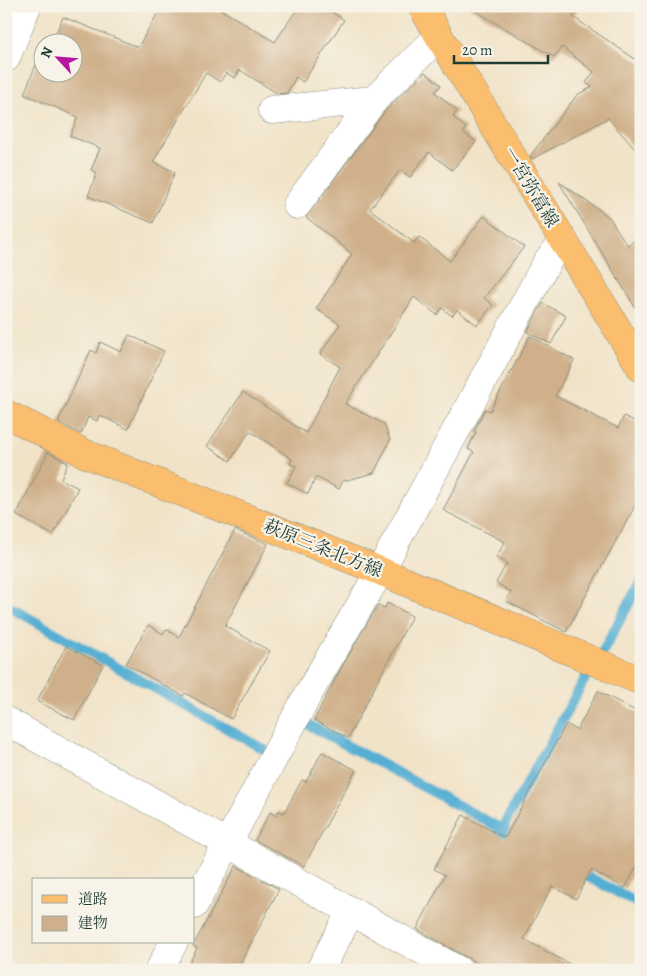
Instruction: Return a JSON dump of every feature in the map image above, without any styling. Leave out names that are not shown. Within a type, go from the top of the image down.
[{"type":"main road","name":"一宮弥富線","points":[[422,6],[641,368]]},
{"type":"main road","name":"萩原三条北方線","points":[[6,414],[86,454],[380,571],[641,681]]},
{"type":"street","points":[[6,58],[27,6]]},
{"type":"street","points":[[297,205],[374,100],[439,36]]},
{"type":"street","points":[[272,110],[374,100]]},
{"type":"street","points":[[195,903],[310,691],[380,571],[548,260],[564,241]]},
{"type":"street","points":[[6,721],[458,970]]},
{"type":"street","points":[[320,970],[351,911]]},
{"type":"street","points":[[159,970],[173,944]]},
{"type":"building","points":[[162,6],[215,6],[275,42],[299,6],[323,6],[344,20],[303,82],[296,77],[287,93],[278,94],[240,70],[235,78],[226,73],[220,82],[206,73],[153,162],[175,172],[153,223],[88,196],[97,173],[91,170],[100,148],[70,136],[78,117],[24,94],[32,74],[32,82],[82,82],[82,32],[56,32],[63,17],[138,47]]},
{"type":"building","points":[[467,6],[580,6],[573,17],[641,63],[641,156],[608,118],[532,159],[530,156],[577,95],[592,87],[586,83],[594,72],[562,47],[554,57]]},
{"type":"building","points":[[425,72],[441,85],[435,92],[457,111],[453,117],[466,128],[463,132],[476,142],[452,170],[429,152],[410,177],[400,170],[370,209],[414,243],[419,237],[450,261],[484,216],[524,247],[484,298],[493,305],[477,325],[457,310],[452,316],[442,308],[437,315],[414,297],[345,404],[384,424],[390,440],[374,473],[343,481],[339,489],[316,477],[308,494],[287,483],[296,466],[290,464],[292,459],[250,431],[230,461],[207,446],[243,392],[306,433],[340,367],[320,354],[340,324],[316,309],[352,254],[306,217],[386,110]]},
{"type":"building","points":[[559,182],[609,217],[627,245],[641,237],[641,317]]},
{"type":"building","points":[[543,303],[566,316],[551,344],[527,332]]},
{"type":"building","points":[[129,335],[164,351],[128,429],[99,415],[97,421],[88,417],[81,434],[58,422],[91,350],[96,353],[100,342],[121,352]]},
{"type":"building","points":[[530,336],[574,360],[555,396],[618,428],[624,416],[641,425],[641,495],[566,632],[506,601],[511,592],[496,583],[507,563],[496,557],[505,542],[443,510],[474,452],[468,449],[476,432],[474,431],[485,409],[490,411]]},
{"type":"building","points":[[48,452],[68,463],[61,479],[78,488],[53,535],[16,515]]},
{"type":"building","points":[[235,530],[268,544],[225,626],[270,651],[231,719],[185,693],[183,696],[126,664],[148,625],[163,634],[166,629],[179,637]]},
{"type":"building","points":[[387,603],[412,616],[348,738],[314,720],[340,670],[378,605],[385,608]]},
{"type":"building","points":[[66,646],[103,665],[74,720],[37,701]]},
{"type":"building","points":[[598,691],[641,714],[641,859],[625,888],[591,870],[576,899],[552,886],[524,939],[580,970],[489,970],[417,929],[445,875],[434,869],[463,815],[505,838],[566,724],[577,730]]},
{"type":"building","points":[[322,752],[356,770],[304,866],[255,840],[270,812],[276,816],[278,811],[284,813],[302,780],[306,782]]},
{"type":"building","points":[[236,866],[279,889],[237,970],[186,970],[197,948],[193,946]]},
{"type":"waterway","points":[[602,653],[641,581]]},
{"type":"waterway","points":[[6,605],[265,750]]},
{"type":"waterway","points":[[499,834],[587,675]]},
{"type":"waterway","points":[[309,725],[520,839]]},
{"type":"waterway","points":[[576,870],[641,905]]}]
